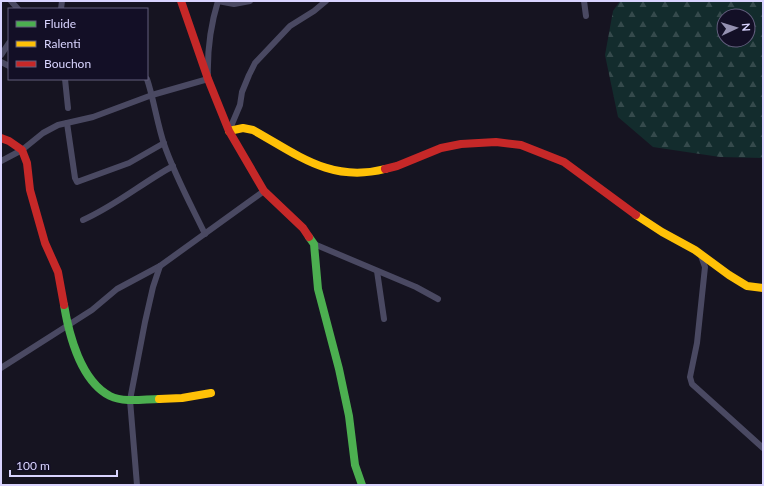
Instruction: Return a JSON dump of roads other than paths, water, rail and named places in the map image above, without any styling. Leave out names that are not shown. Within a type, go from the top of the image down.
[{"type":"street","points":[[181,1],[208,79],[229,131],[264,191],[303,228],[314,244],[318,289],[322,310],[332,340],[347,410],[355,466],[362,485]]},
{"type":"street","points":[[208,79],[207,60],[209,40],[212,21],[218,1],[234,4],[250,1]]},
{"type":"street","points":[[229,131],[240,105],[242,92],[255,64],[290,26],[314,11],[326,1]]},
{"type":"street","points":[[584,1],[586,16]]},
{"type":"street","points":[[1,55],[8,44]]},
{"type":"street","points":[[1,162],[22,150],[43,133],[58,125],[93,117],[152,95],[208,79]]},
{"type":"street","points":[[65,80],[68,108]]},
{"type":"street","points":[[147,80],[164,143],[180,184],[205,234]]},
{"type":"street","points":[[68,123],[75,178],[78,182],[129,163],[164,143]]},
{"type":"street","points":[[229,131],[243,128],[253,130],[311,163],[332,171],[356,174],[374,172],[396,166],[441,148],[461,144],[496,142],[521,145],[564,162],[635,214],[662,232],[700,253],[747,286],[763,288]]},
{"type":"street","points":[[1,138],[9,141],[22,150],[27,163],[30,190],[45,244],[58,272],[67,325],[82,366],[96,386],[111,396],[130,400],[182,398],[211,393]]},
{"type":"street","points":[[83,220],[96,214],[173,166]]},
{"type":"street","points":[[1,368],[92,310],[117,289],[160,266],[264,191]]},
{"type":"street","points":[[314,244],[416,287],[438,299]]},
{"type":"street","points":[[700,253],[705,268],[697,343],[690,377],[692,384],[763,448]]},
{"type":"street","points":[[137,485],[130,400],[145,322],[153,287],[160,266]]},
{"type":"street","points":[[377,271],[384,319]]}]
